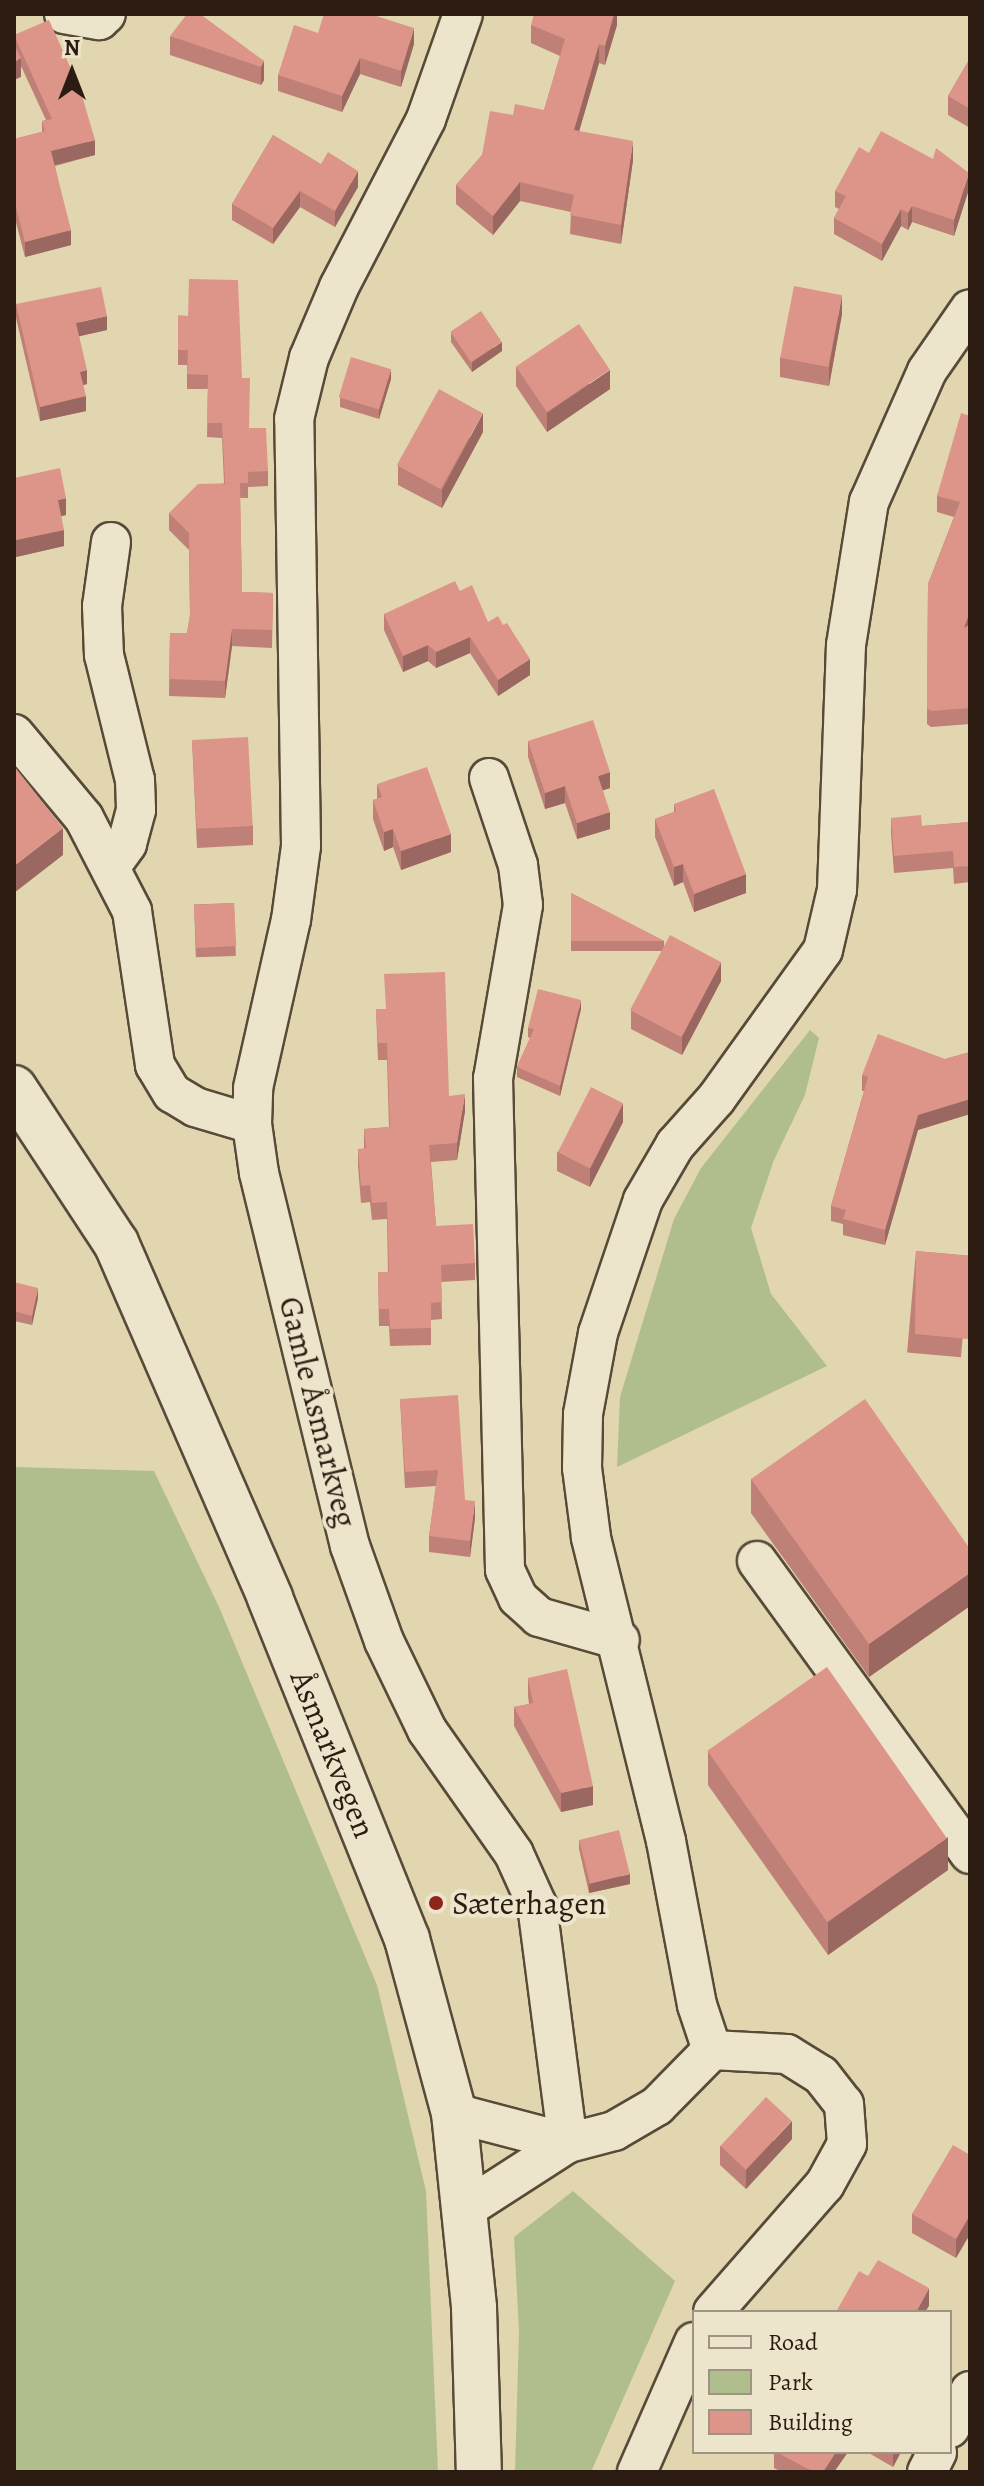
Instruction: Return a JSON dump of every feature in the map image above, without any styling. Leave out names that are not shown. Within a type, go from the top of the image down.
[{"type":"main road","name":"Åsmarkvegen","points":[[14,1088],[116,1243],[197,1424],[407,1939],[454,2113],[467,2208],[479,2472]]},
{"type":"street","points":[[64,14],[99,20],[106,14]]},
{"type":"street","name":"Gamle Åsmarkveg","points":[[463,14],[426,119],[339,287],[309,358],[294,419],[301,846],[291,920],[253,1088],[252,1124],[259,1173],[350,1546],[384,1641],[427,1730],[514,1854],[537,1905],[548,1960],[556,2083],[568,2143]]},
{"type":"street","points":[[712,2050],[697,2005],[620,1640],[591,1537],[582,1468],[583,1414],[598,1333],[643,1200],[675,1145],[716,1099],[823,950],[837,890],[846,645],[869,502],[927,371],[970,309]]},
{"type":"street","points":[[111,542],[102,606],[104,655],[135,780],[136,810],[127,844],[112,865]]},
{"type":"street","points":[[14,734],[84,818],[112,865],[132,911],[155,1065],[172,1093],[195,1107],[252,1124]]},
{"type":"street","points":[[489,778],[518,865],[523,905],[493,1078],[505,1570],[518,1598],[539,1617],[620,1640]]},
{"type":"street","points":[[757,1561],[970,1854]]},
{"type":"street","points":[[467,2208],[568,2143],[614,2131],[657,2106],[712,2050],[769,2050],[809,2065],[844,2104],[849,2122],[847,2144],[825,2184],[715,2310]]},
{"type":"street","points":[[454,2113],[568,2143]]},
{"type":"street","points":[[637,2472],[692,2347]]},
{"type":"street","points":[[952,2424],[970,2391]]},
{"type":"street","points":[[927,2472],[936,2454]]},
{"type":"green space","points":[[810,1030],[819,1038],[805,1095],[774,1160],[751,1228],[771,1294],[827,1366],[617,1467],[620,1397],[674,1219],[701,1168]]},
{"type":"green space","points":[[14,1467],[154,1471],[219,1607],[377,1985],[426,2191],[438,2472],[14,2472]]},
{"type":"green space","points":[[573,2191],[675,2281],[591,2472],[515,2472],[519,2331],[514,2237]]},
{"type":"building","points":[[187,14],[200,14],[264,61],[261,67],[170,36]]},
{"type":"building","points":[[324,14],[370,14],[414,28],[401,71],[360,58],[342,96],[278,75],[294,25],[318,33]]},
{"type":"building","points":[[534,14],[614,14],[605,46],[599,44],[574,130],[633,141],[621,225],[570,215],[574,195],[520,182],[493,216],[456,185],[482,155],[490,111],[513,115],[515,104],[544,110],[565,39],[531,25]]},
{"type":"building","points":[[49,20],[80,89],[95,140],[51,151],[71,230],[25,242],[14,200],[14,139],[45,131],[42,121],[52,119],[14,35]]},
{"type":"building","points":[[14,45],[21,58],[14,62]]},
{"type":"building","points":[[970,58],[970,109],[948,96]]},
{"type":"building","points":[[881,131],[933,159],[936,148],[969,173],[954,220],[912,206],[908,213],[901,209],[882,244],[834,218],[846,196],[835,191],[859,147],[869,153]]},
{"type":"building","points":[[273,135],[321,164],[328,152],[358,171],[335,211],[300,191],[273,228],[232,204]]},
{"type":"building","points":[[189,279],[238,280],[242,378],[250,378],[249,428],[266,428],[268,471],[248,472],[248,483],[225,483],[222,423],[207,423],[208,375],[187,374],[188,350],[178,350],[178,315],[188,316]]},
{"type":"building","points":[[794,286],[842,295],[828,367],[780,358]]},
{"type":"building","points":[[101,287],[107,316],[76,323],[87,370],[80,372],[86,396],[40,407],[16,304]]},
{"type":"building","points":[[481,311],[502,342],[471,362],[450,332]]},
{"type":"building","points":[[579,324],[610,370],[547,412],[516,366]]},
{"type":"building","points":[[351,357],[391,369],[379,409],[339,397]]},
{"type":"building","points":[[439,389],[483,413],[441,489],[397,465]]},
{"type":"building","points":[[961,413],[970,416],[970,611],[964,628],[970,624],[970,708],[931,711],[927,708],[928,584],[960,502],[937,496]]},
{"type":"building","points":[[60,468],[66,498],[58,500],[64,530],[16,540],[14,478]]},
{"type":"building","points":[[240,483],[242,592],[273,593],[272,630],[232,629],[225,681],[169,679],[170,633],[187,633],[190,614],[189,533],[169,513],[198,484]]},
{"type":"building","points":[[455,581],[460,591],[472,585],[488,622],[498,616],[503,625],[507,623],[530,659],[498,680],[470,637],[436,652],[428,645],[403,656],[384,614]]},
{"type":"building","points":[[593,720],[610,772],[598,776],[610,812],[577,823],[565,786],[545,793],[528,741]]},
{"type":"building","points":[[248,737],[253,826],[197,829],[192,740]]},
{"type":"building","points":[[14,766],[63,828],[14,866]]},
{"type":"building","points":[[427,767],[451,834],[401,851],[393,829],[384,832],[373,800],[382,797],[377,784]]},
{"type":"building","points":[[714,789],[746,874],[694,894],[683,864],[674,867],[655,819],[676,811],[674,804]]},
{"type":"building","points":[[921,815],[922,826],[970,822],[970,866],[954,867],[953,851],[894,856],[891,818]]},
{"type":"building","points":[[571,893],[664,941],[571,941]]},
{"type":"building","points":[[234,903],[236,946],[196,948],[194,905]]},
{"type":"building","points":[[670,935],[721,962],[681,1037],[630,1010]]},
{"type":"building","points":[[445,972],[449,1096],[465,1094],[457,1143],[429,1145],[436,1226],[473,1224],[475,1263],[441,1265],[442,1302],[431,1303],[431,1328],[390,1329],[389,1309],[379,1309],[378,1272],[389,1272],[387,1202],[372,1203],[370,1185],[361,1186],[358,1149],[366,1148],[364,1129],[390,1127],[387,1043],[378,1043],[376,1009],[386,1009],[384,974]]},
{"type":"building","points":[[538,989],[581,1000],[560,1086],[517,1067],[534,1029],[528,1028]]},
{"type":"building","points":[[878,1034],[945,1059],[970,1052],[970,1099],[918,1115],[885,1230],[843,1219],[846,1210],[831,1206],[868,1077],[862,1075]]},
{"type":"building","points":[[591,1087],[623,1103],[590,1168],[558,1152]]},
{"type":"building","points":[[916,1251],[970,1256],[968,1339],[915,1334]]},
{"type":"building","points":[[14,1282],[38,1288],[32,1316],[14,1311]]},
{"type":"building","points":[[458,1395],[465,1500],[475,1501],[470,1541],[429,1536],[438,1470],[405,1472],[400,1399]]},
{"type":"building","points":[[865,1399],[970,1549],[970,1573],[869,1644],[751,1479]]},
{"type":"building","points":[[827,1667],[947,1838],[827,1922],[707,1751]]},
{"type":"building","points":[[567,1669],[593,1786],[561,1793],[514,1707],[533,1703],[528,1678]]},
{"type":"building","points":[[619,1830],[630,1874],[590,1884],[579,1840]]},
{"type":"building","points":[[766,2097],[792,2121],[746,2170],[720,2146]]},
{"type":"building","points":[[953,2145],[970,2155],[970,2215],[956,2239],[912,2214]]},
{"type":"building","points":[[878,2260],[929,2288],[917,2310],[837,2310],[859,2271],[868,2276]]},
{"type":"building","points":[[780,2454],[835,2454],[823,2472],[814,2472]]},
{"type":"place","name":"Sæterhagen","points":[[436,1903]]}]
